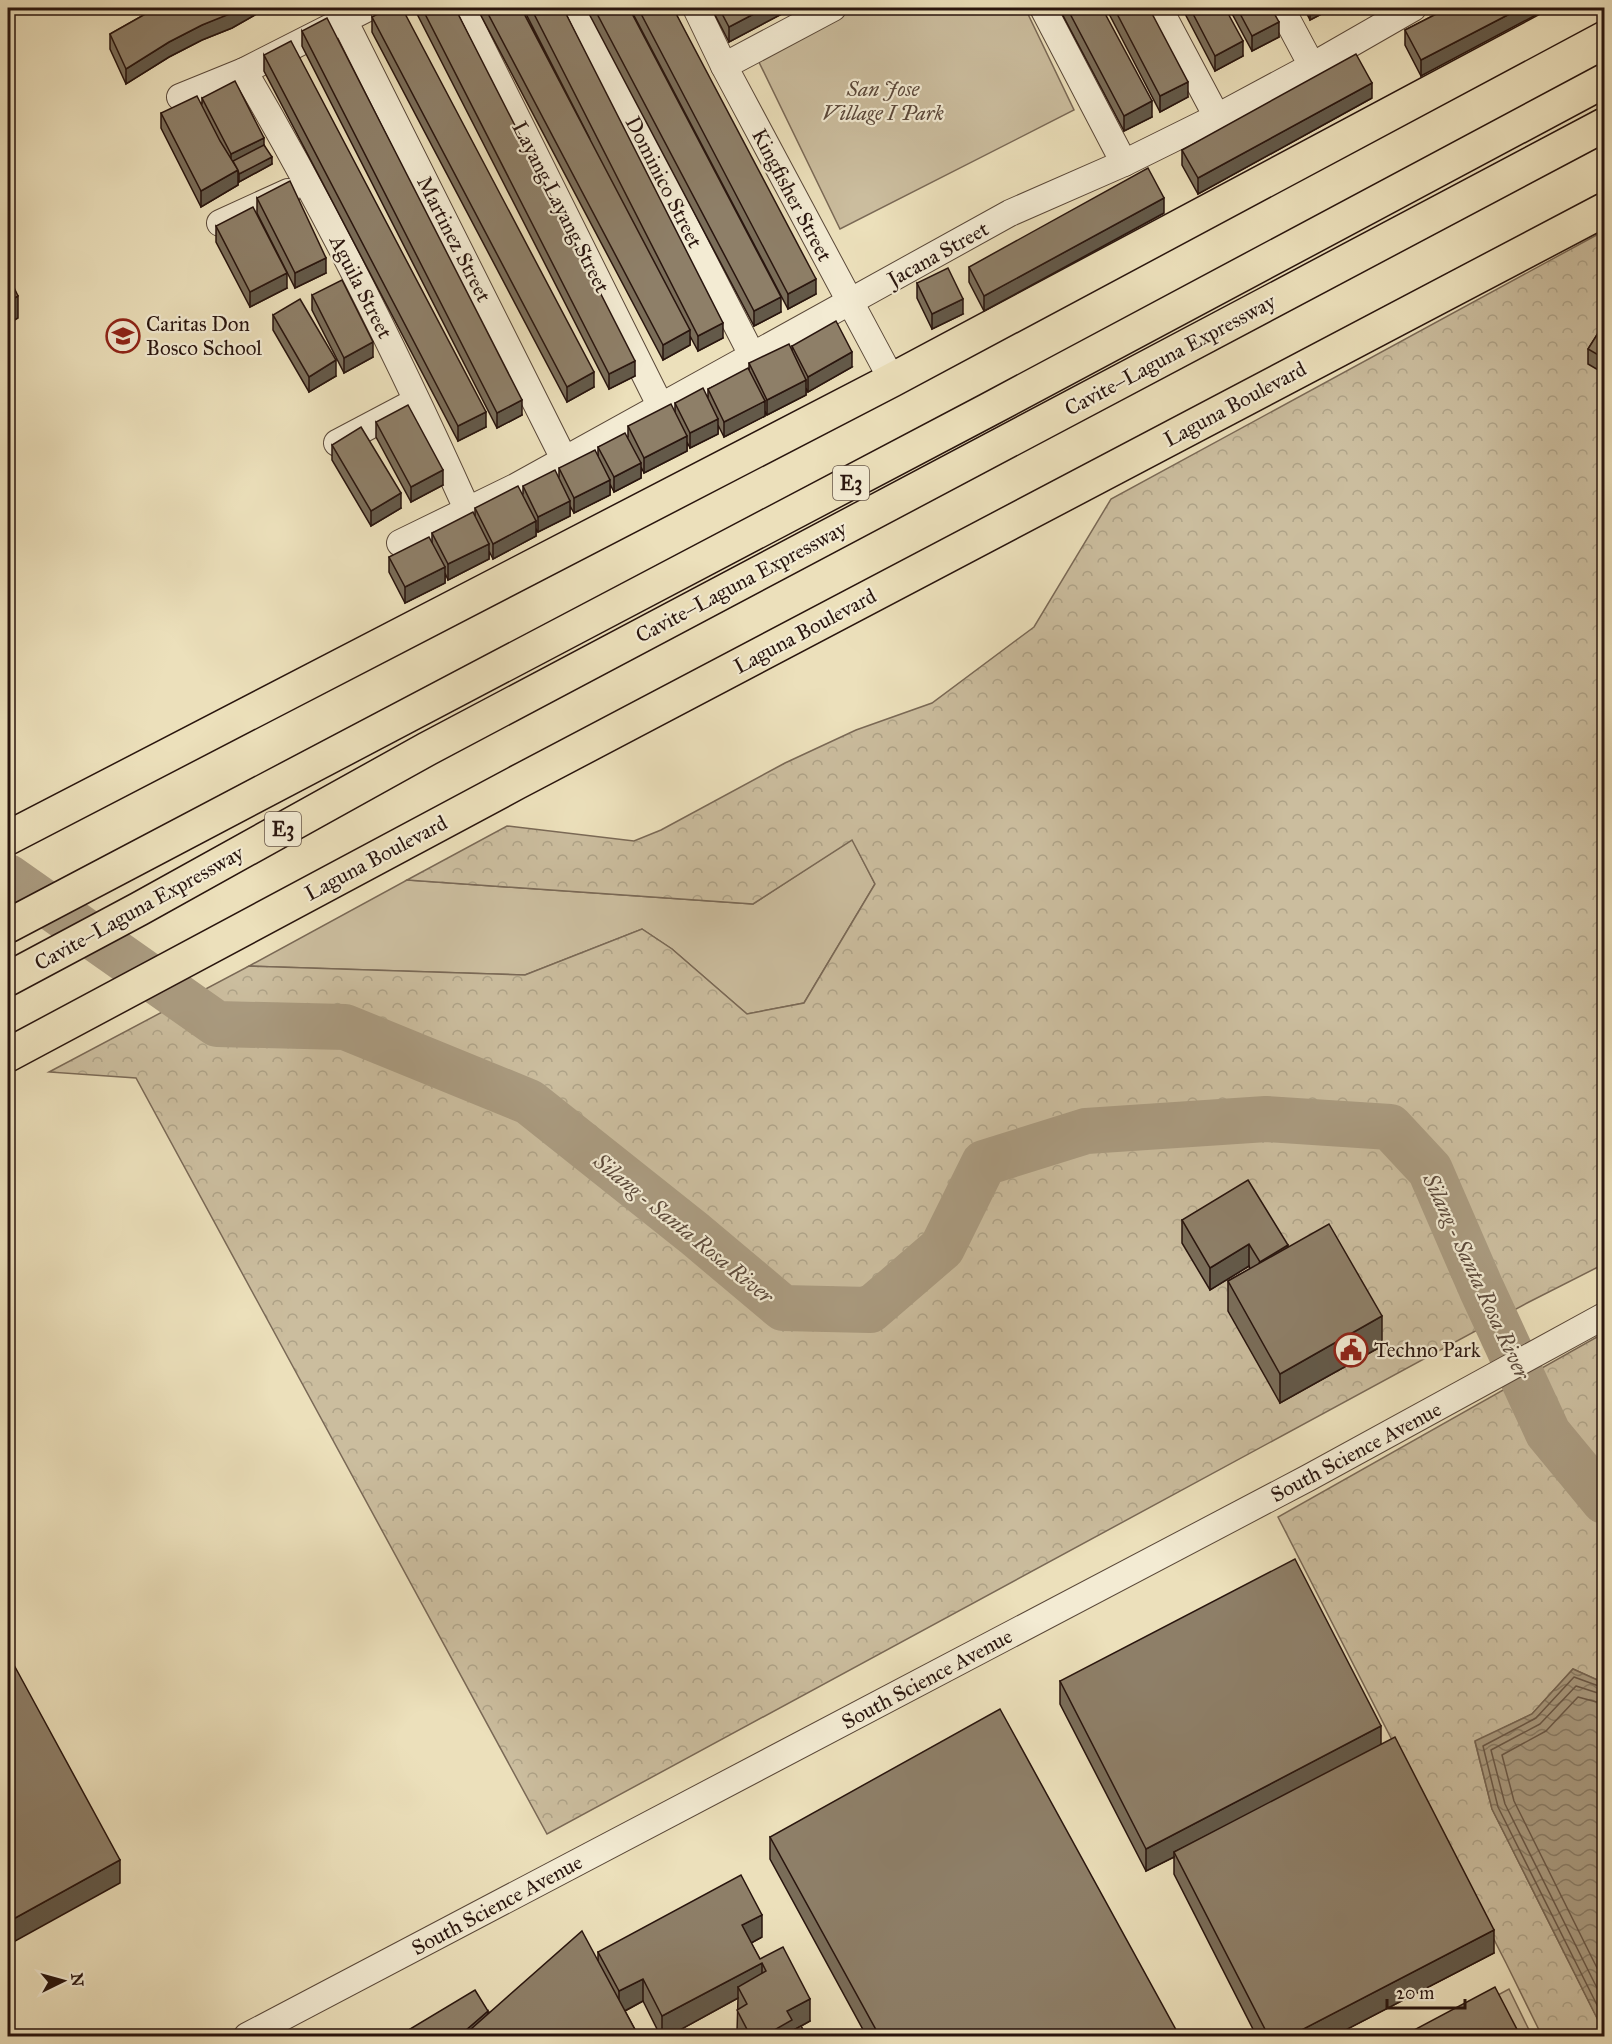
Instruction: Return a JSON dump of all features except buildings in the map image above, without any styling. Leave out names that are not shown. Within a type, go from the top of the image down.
[{"type":"main road","points":[[8,838],[892,380],[1588,8]]},
{"type":"main road","name":"Cavite–Laguna Expressway","points":[[8,926],[999,405],[1605,81]]},
{"type":"main road","name":"Cavite–Laguna Expressway","points":[[8,979],[427,749],[1605,124]]},
{"type":"main road","name":"Laguna Boulevard","points":[[8,1055],[516,783],[1605,210]]},
{"type":"street","points":[[180,97],[244,71],[368,8]]},
{"type":"street","name":"Layang Layang Street","points":[[462,8],[661,407]]},
{"type":"street","name":"Dominico Street","points":[[574,8],[753,357]]},
{"type":"street","name":"Kingfisher Street","points":[[696,8],[724,66],[892,380]]},
{"type":"street","points":[[724,66],[833,8]]},
{"type":"street","points":[[1043,8],[1124,163]]},
{"type":"street","points":[[1159,8],[1217,117]]},
{"type":"street","points":[[1281,8],[1312,66]]},
{"type":"street","name":"Jacana Street","points":[[400,543],[515,487],[1010,213],[1124,163],[1217,117],[1312,66],[1407,9]]},
{"type":"street","name":"Martinez Street","points":[[344,20],[564,459]]},
{"type":"street","name":"Aguila Street","points":[[244,71],[286,142],[418,401],[467,509]]},
{"type":"street","points":[[219,223],[307,183]]},
{"type":"street","points":[[338,443],[418,401]]},
{"type":"street","name":"South Science Avenue","points":[[247,2037],[1427,1414],[1605,1316]]},
{"type":"green space","name":"San Jose Village I Park","points":[[854,8],[1025,8],[1074,110],[840,229],[757,58]]},
{"type":"green space","points":[[1604,231],[1604,1264],[1529,1302],[547,1834],[136,1078],[49,1072],[249,966],[525,975],[642,929],[672,949],[747,1014],[804,1003],[875,884],[852,840],[753,904],[407,880],[507,826],[634,841],[661,830],[785,763],[856,730],[932,703],[1034,627],[1111,499]]},
{"type":"green space","points":[[852,839],[875,884],[804,1003],[747,1014],[672,949],[642,929],[525,975],[249,966],[407,880],[753,904]]},
{"type":"green space","points":[[1604,1333],[1604,1683],[1573,1669],[1532,1714],[1475,1742],[1492,1809],[1604,2032],[1604,2036],[1542,2036],[1278,1517]]},
{"type":"green space","points":[[1509,1989],[1532,2036],[1422,2036]]},
{"type":"water","points":[[1573,1669],[1604,1683],[1604,2032],[1492,1809],[1475,1741],[1532,1714]]},
{"type":"waterway","name":"Silang - Santa Rosa River","points":[[8,877],[217,1024],[345,1027],[529,1102],[695,1234],[783,1308],[870,1310],[942,1248],[984,1163],[1086,1131],[1266,1119],[1390,1127],[1430,1170],[1548,1433],[1604,1501]]},
{"type":"place","name":"Caritas Don Bosco School","points":[[123,336]]},
{"type":"place","name":"Techno Park","points":[[1351,1350]]}]
